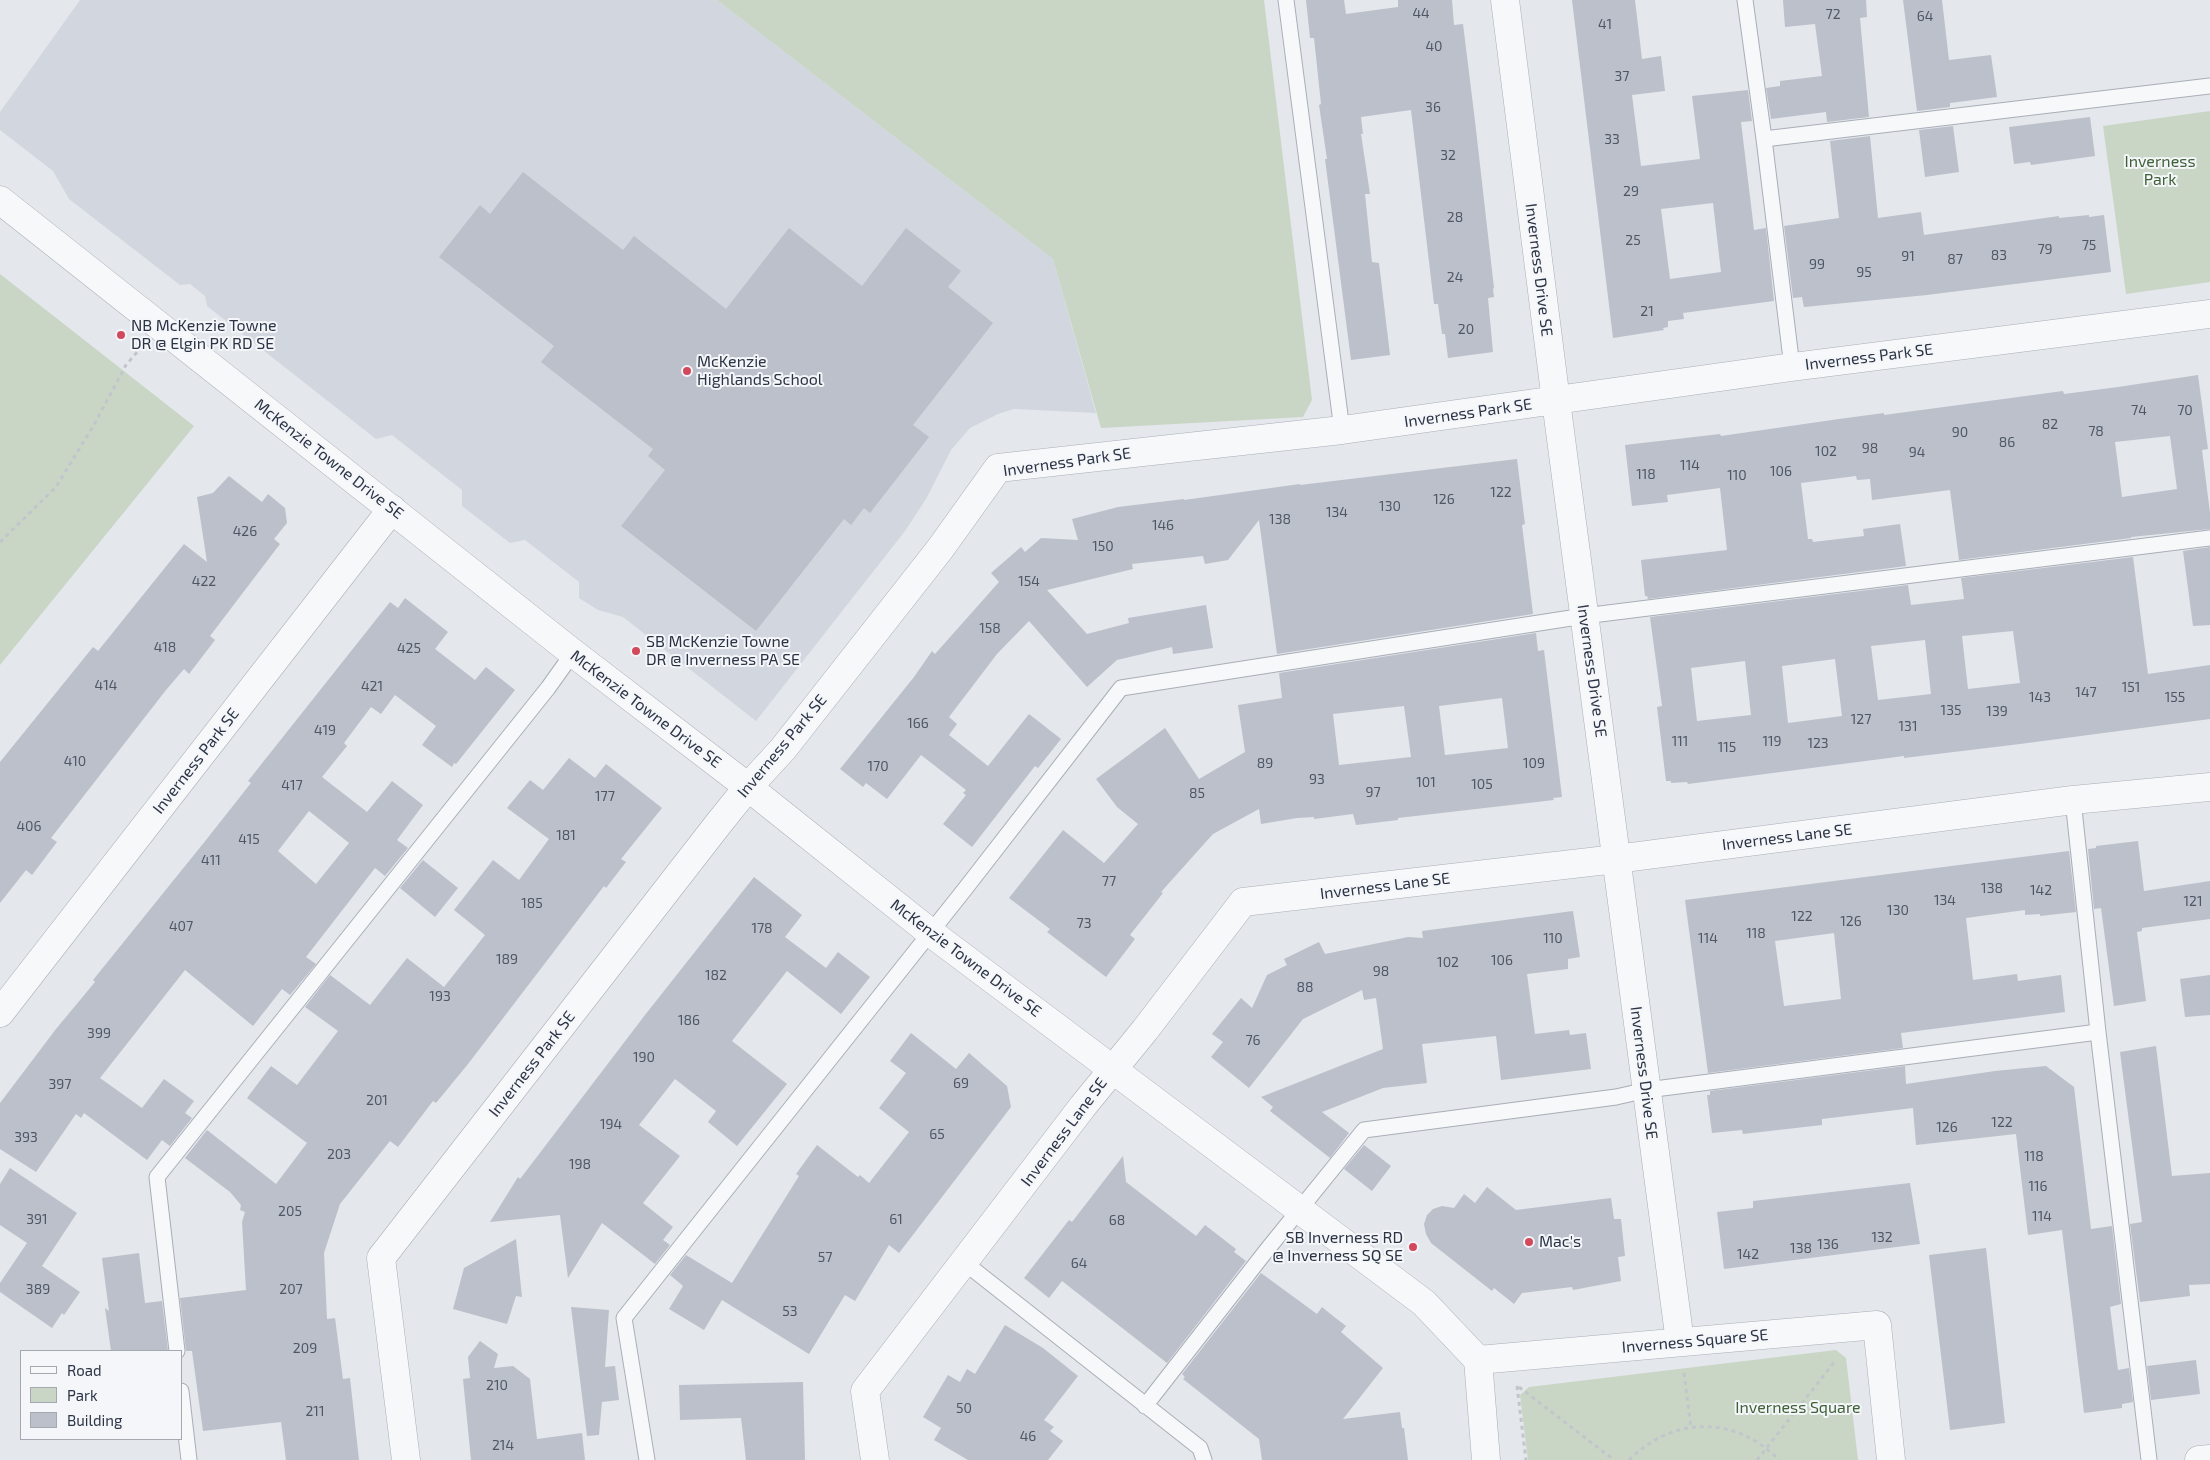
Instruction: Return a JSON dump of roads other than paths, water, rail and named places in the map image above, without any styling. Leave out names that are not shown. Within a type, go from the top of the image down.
[{"type":"street","name":"Inverness Drive SE","points":[[1505,0],[1680,1342]]},
{"type":"street","name":"McKenzie Towne Drive SE","points":[[0,200],[573,653],[748,787],[931,933],[1424,1304],[1478,1360]]},
{"type":"street","name":"Inverness Park SE","points":[[406,1460],[381,1258],[748,787],[783,749],[934,557],[998,468],[1342,430],[1792,367],[2210,314]]},
{"type":"street","name":"Inverness Park SE","points":[[0,1012],[392,509]]},
{"type":"street","name":"Inverness Lane SE","points":[[875,1460],[865,1391],[1243,902],[1616,859],[2073,800],[2210,787]]},
{"type":"street","name":"Inverness Square SE","points":[[1478,1360],[1877,1325],[1891,1460]]},
{"type":"street","points":[[1478,1360],[1486,1460]]},
{"type":"street","points":[[2199,1460],[2210,1458]]},
{"type":"lane","points":[[1286,0],[1342,430]]},
{"type":"lane","points":[[1745,0],[1792,367]]},
{"type":"lane","points":[[1764,139],[2210,86]]},
{"type":"lane","points":[[646,1460],[624,1318],[931,933],[1121,688],[1584,616],[2210,538]]},
{"type":"lane","points":[[177,1350],[157,1177],[548,688],[573,653]]},
{"type":"lane","points":[[2073,800],[2098,1032],[2149,1460]]},
{"type":"lane","points":[[1145,1406],[1364,1130],[1616,1097],[1647,1090],[2098,1032]]},
{"type":"lane","points":[[965,1263],[1200,1448],[1204,1460]]},
{"type":"lane","points":[[182,1399],[189,1460]]},
{"type":"place","name":"NB McKenzie Towne DR @ Elgin PK RD SE","points":[[121,335]]},
{"type":"place","name":"McKenzie Highlands School","points":[[687,371]]},
{"type":"place","name":"SB McKenzie Towne DR @ Inverness PA SE","points":[[636,651]]},
{"type":"place","name":"Mac's","points":[[1529,1242]]},
{"type":"place","name":"SB Inverness RD @ Inverness SQ SE","points":[[1413,1247]]},
{"type":"park label","name":"Inverness Park","points":[[2160,171]]},
{"type":"park label","name":"Inverness Square","points":[[1798,1408]]}]
